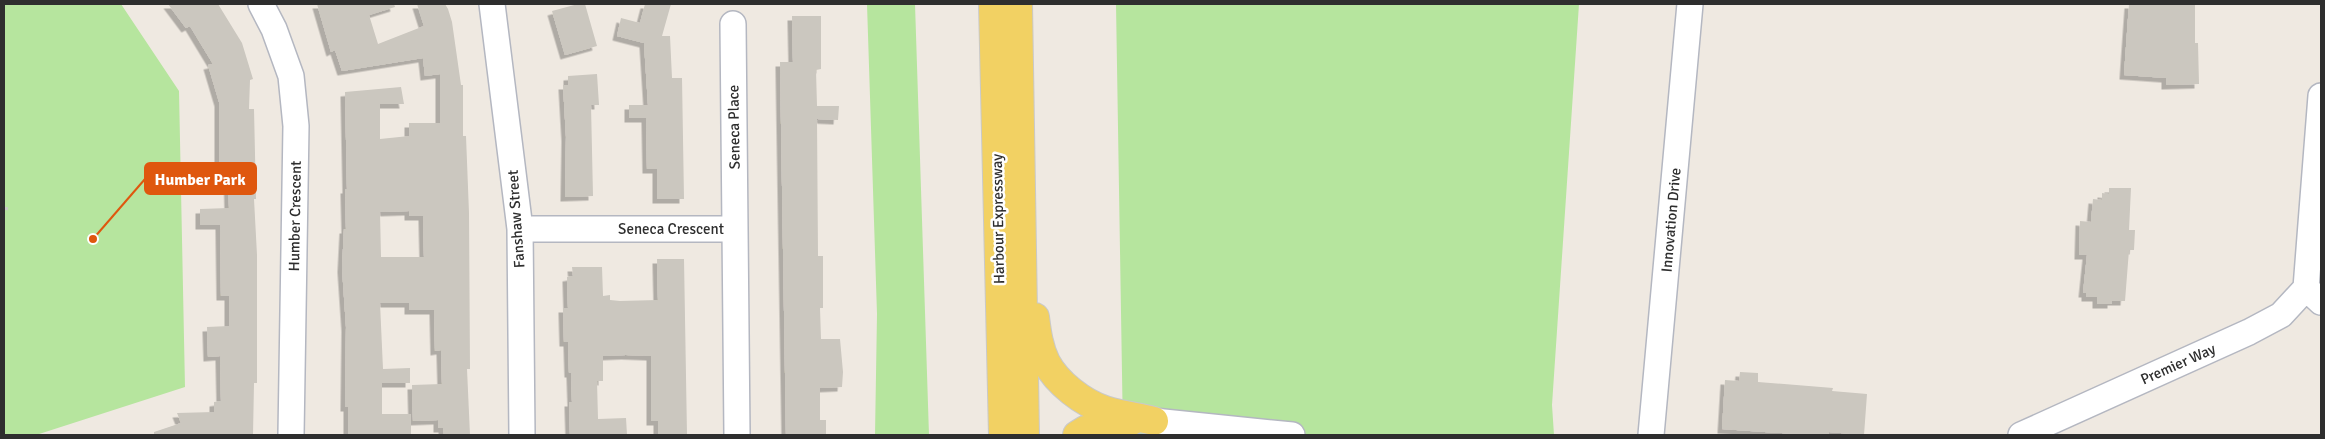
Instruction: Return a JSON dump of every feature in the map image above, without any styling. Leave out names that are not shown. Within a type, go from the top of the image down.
[{"type":"main road","name":"Harbour Expressway","points":[[993,4],[1003,435]]},
{"type":"main road","name":"Harbour Expressway","points":[[1018,4],[1025,435]]},
{"type":"main road","points":[[1021,198],[1039,342],[1046,363],[1062,383],[1086,401],[1104,410],[1154,421]]},
{"type":"main road","points":[[1077,435],[1085,430],[1124,421],[1154,421]]},
{"type":"street","name":"Humber Crescent","points":[[261,4],[274,29],[291,76],[296,126],[291,435]]},
{"type":"street","name":"Fanshaw Street","points":[[492,4],[520,229],[522,435]]},
{"type":"street","name":"Innovation Drive","points":[[1651,435],[1690,4]]},
{"type":"street","name":"Seneca Place","points":[[733,24],[735,230]]},
{"type":"street","points":[[2314,295],[2321,96]]},
{"type":"street","name":"Seneca Crescent","points":[[520,229],[735,230],[737,435]]},
{"type":"street","name":"Premier Way","points":[[2021,435],[2249,332],[2314,295]]},
{"type":"street","points":[[1154,421],[1292,435]]},
{"type":"path","points":[[4,208],[8,210]]},
{"type":"green space","points":[[4,4],[121,4],[179,91],[185,387],[36,435],[4,435]]},
{"type":"green space","points":[[867,4],[915,4],[929,435],[875,435],[877,314]]},
{"type":"green space","points":[[1116,4],[1579,4],[1552,405],[1554,435],[1123,435]]},
{"type":"building","points":[[168,4],[218,4],[242,43],[253,79],[250,80],[249,109],[254,109],[257,383],[254,383],[253,435],[154,435],[154,432],[181,423],[177,413],[214,412],[214,402],[221,401],[220,356],[208,357],[207,327],[229,326],[229,296],[221,296],[220,225],[200,225],[200,209],[229,208],[228,169],[219,169],[219,102],[208,65],[213,64],[190,26],[186,28]]},
{"type":"building","points":[[317,4],[394,4],[395,7],[369,15],[378,44],[424,26],[417,4],[445,4],[448,9],[452,22],[461,85],[463,85],[463,136],[466,136],[469,213],[470,369],[467,369],[470,435],[444,435],[443,428],[438,428],[438,420],[413,421],[412,385],[442,384],[441,350],[435,351],[434,310],[409,310],[409,303],[380,303],[383,369],[410,368],[410,383],[382,383],[382,414],[411,414],[411,435],[348,435],[348,407],[345,407],[346,327],[342,268],[344,229],[346,229],[345,189],[347,189],[345,92],[401,87],[404,104],[380,104],[380,139],[409,136],[409,123],[440,123],[440,74],[425,76],[423,58],[342,71],[335,50],[331,52]],"holes":[[[409,211],[409,216],[423,216],[424,257],[381,257],[380,212]]]},
{"type":"building","points":[[585,4],[597,46],[565,55],[552,11]]},
{"type":"building","points":[[645,4],[671,4],[662,36],[670,36],[672,78],[682,78],[684,199],[657,199],[657,169],[647,169],[646,118],[629,118],[629,105],[648,105],[644,43],[617,36],[621,18],[640,23]]},
{"type":"building","points":[[2129,4],[2195,4],[2195,43],[2198,43],[2199,84],[2166,85],[2166,78],[2124,75]]},
{"type":"building","points":[[792,16],[821,16],[821,69],[816,70],[817,106],[839,106],[838,120],[817,119],[818,256],[823,256],[823,308],[820,308],[821,339],[840,339],[843,372],[842,387],[820,388],[820,420],[826,420],[826,435],[786,435],[780,62],[793,62]]},
{"type":"building","points":[[597,74],[599,105],[591,105],[593,196],[565,197],[566,137],[563,85],[568,85],[568,76]]},
{"type":"building","points":[[2109,188],[2131,188],[2129,230],[2135,230],[2134,250],[2129,250],[2125,301],[2112,301],[2112,304],[2097,304],[2097,297],[2086,297],[2086,293],[2083,293],[2087,255],[2079,255],[2080,221],[2091,222],[2093,199],[2102,200],[2102,193],[2109,194]]},
{"type":"building","points":[[657,259],[684,259],[687,435],[658,435],[658,421],[651,421],[651,356],[626,355],[603,356],[603,381],[597,381],[598,419],[626,418],[627,435],[570,435],[569,402],[572,402],[571,373],[569,373],[568,342],[564,342],[563,308],[568,308],[567,277],[573,276],[572,267],[602,267],[603,296],[610,295],[610,300],[620,301],[658,300]]},
{"type":"building","points":[[1740,372],[1758,373],[1758,382],[1833,388],[1832,391],[1867,394],[1864,435],[1829,432],[1829,435],[1809,435],[1722,429],[1725,380],[1739,381]]},
{"type":"place","name":"Humber Park","points":[[93,239]]}]
